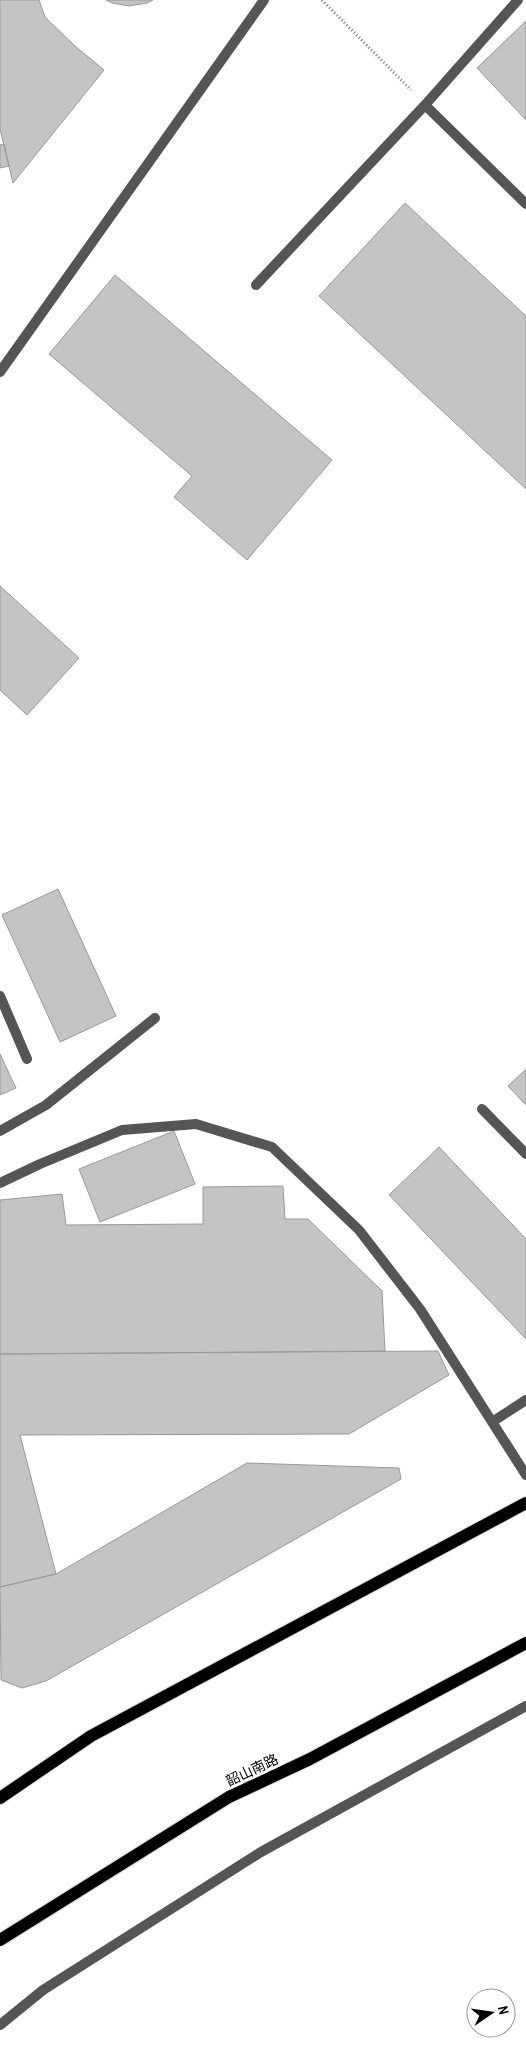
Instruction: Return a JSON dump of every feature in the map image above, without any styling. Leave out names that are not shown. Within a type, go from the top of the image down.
[{"type":"main road","points":[[0,1798],[91,1736],[526,1503]]},
{"type":"main road","name":"韶山南路","points":[[0,1940],[229,1797],[310,1759],[526,1643]]},
{"type":"street","points":[[0,372],[264,0]]},
{"type":"street","points":[[256,285],[425,105],[518,0]]},
{"type":"street","points":[[425,105],[526,204]]},
{"type":"street","points":[[0,996],[27,1059]]},
{"type":"street","points":[[0,1131],[46,1105],[155,1018]]},
{"type":"street","points":[[482,1109],[526,1154]]},
{"type":"street","points":[[0,1183],[122,1130],[196,1124],[272,1147],[359,1230],[420,1309],[526,1475]]},
{"type":"street","points":[[492,1422],[526,1400]]},
{"type":"street","points":[[0,2025],[43,1990],[261,1852],[526,1706]]},
{"type":"path","points":[[322,0],[425,105]]},
{"type":"building","points":[[0,0],[39,0],[45,17],[75,46],[104,70],[13,183],[0,129]]},
{"type":"building","points":[[106,0],[153,0],[129,6]]},
{"type":"building","points":[[526,21],[526,120],[477,68]]},
{"type":"building","points":[[4,144],[9,166],[0,168],[0,145]]},
{"type":"building","points":[[405,203],[526,316],[526,489],[319,296]]},
{"type":"building","points":[[115,275],[332,460],[247,560],[174,497],[192,476],[49,354]]},
{"type":"building","points":[[0,586],[79,658],[27,715],[0,690]]},
{"type":"building","points":[[58,889],[116,1016],[60,1042],[2,915]]},
{"type":"building","points":[[0,1054],[16,1088],[0,1095]]},
{"type":"building","points":[[526,1069],[526,1105],[508,1086]]},
{"type":"building","points":[[174,1131],[195,1184],[100,1222],[79,1169]]},
{"type":"building","points":[[439,1147],[526,1239],[526,1339],[389,1195]]},
{"type":"building","points":[[283,1186],[285,1219],[308,1219],[382,1291],[385,1351],[0,1354],[0,1200],[62,1194],[66,1225],[203,1224],[203,1187]]},
{"type":"building","points":[[438,1351],[449,1375],[349,1434],[20,1435],[56,1574],[0,1587],[0,1354]]},
{"type":"building","points":[[247,1463],[399,1468],[401,1479],[46,1681],[22,1688],[1,1680],[0,1587],[56,1574]]}]
